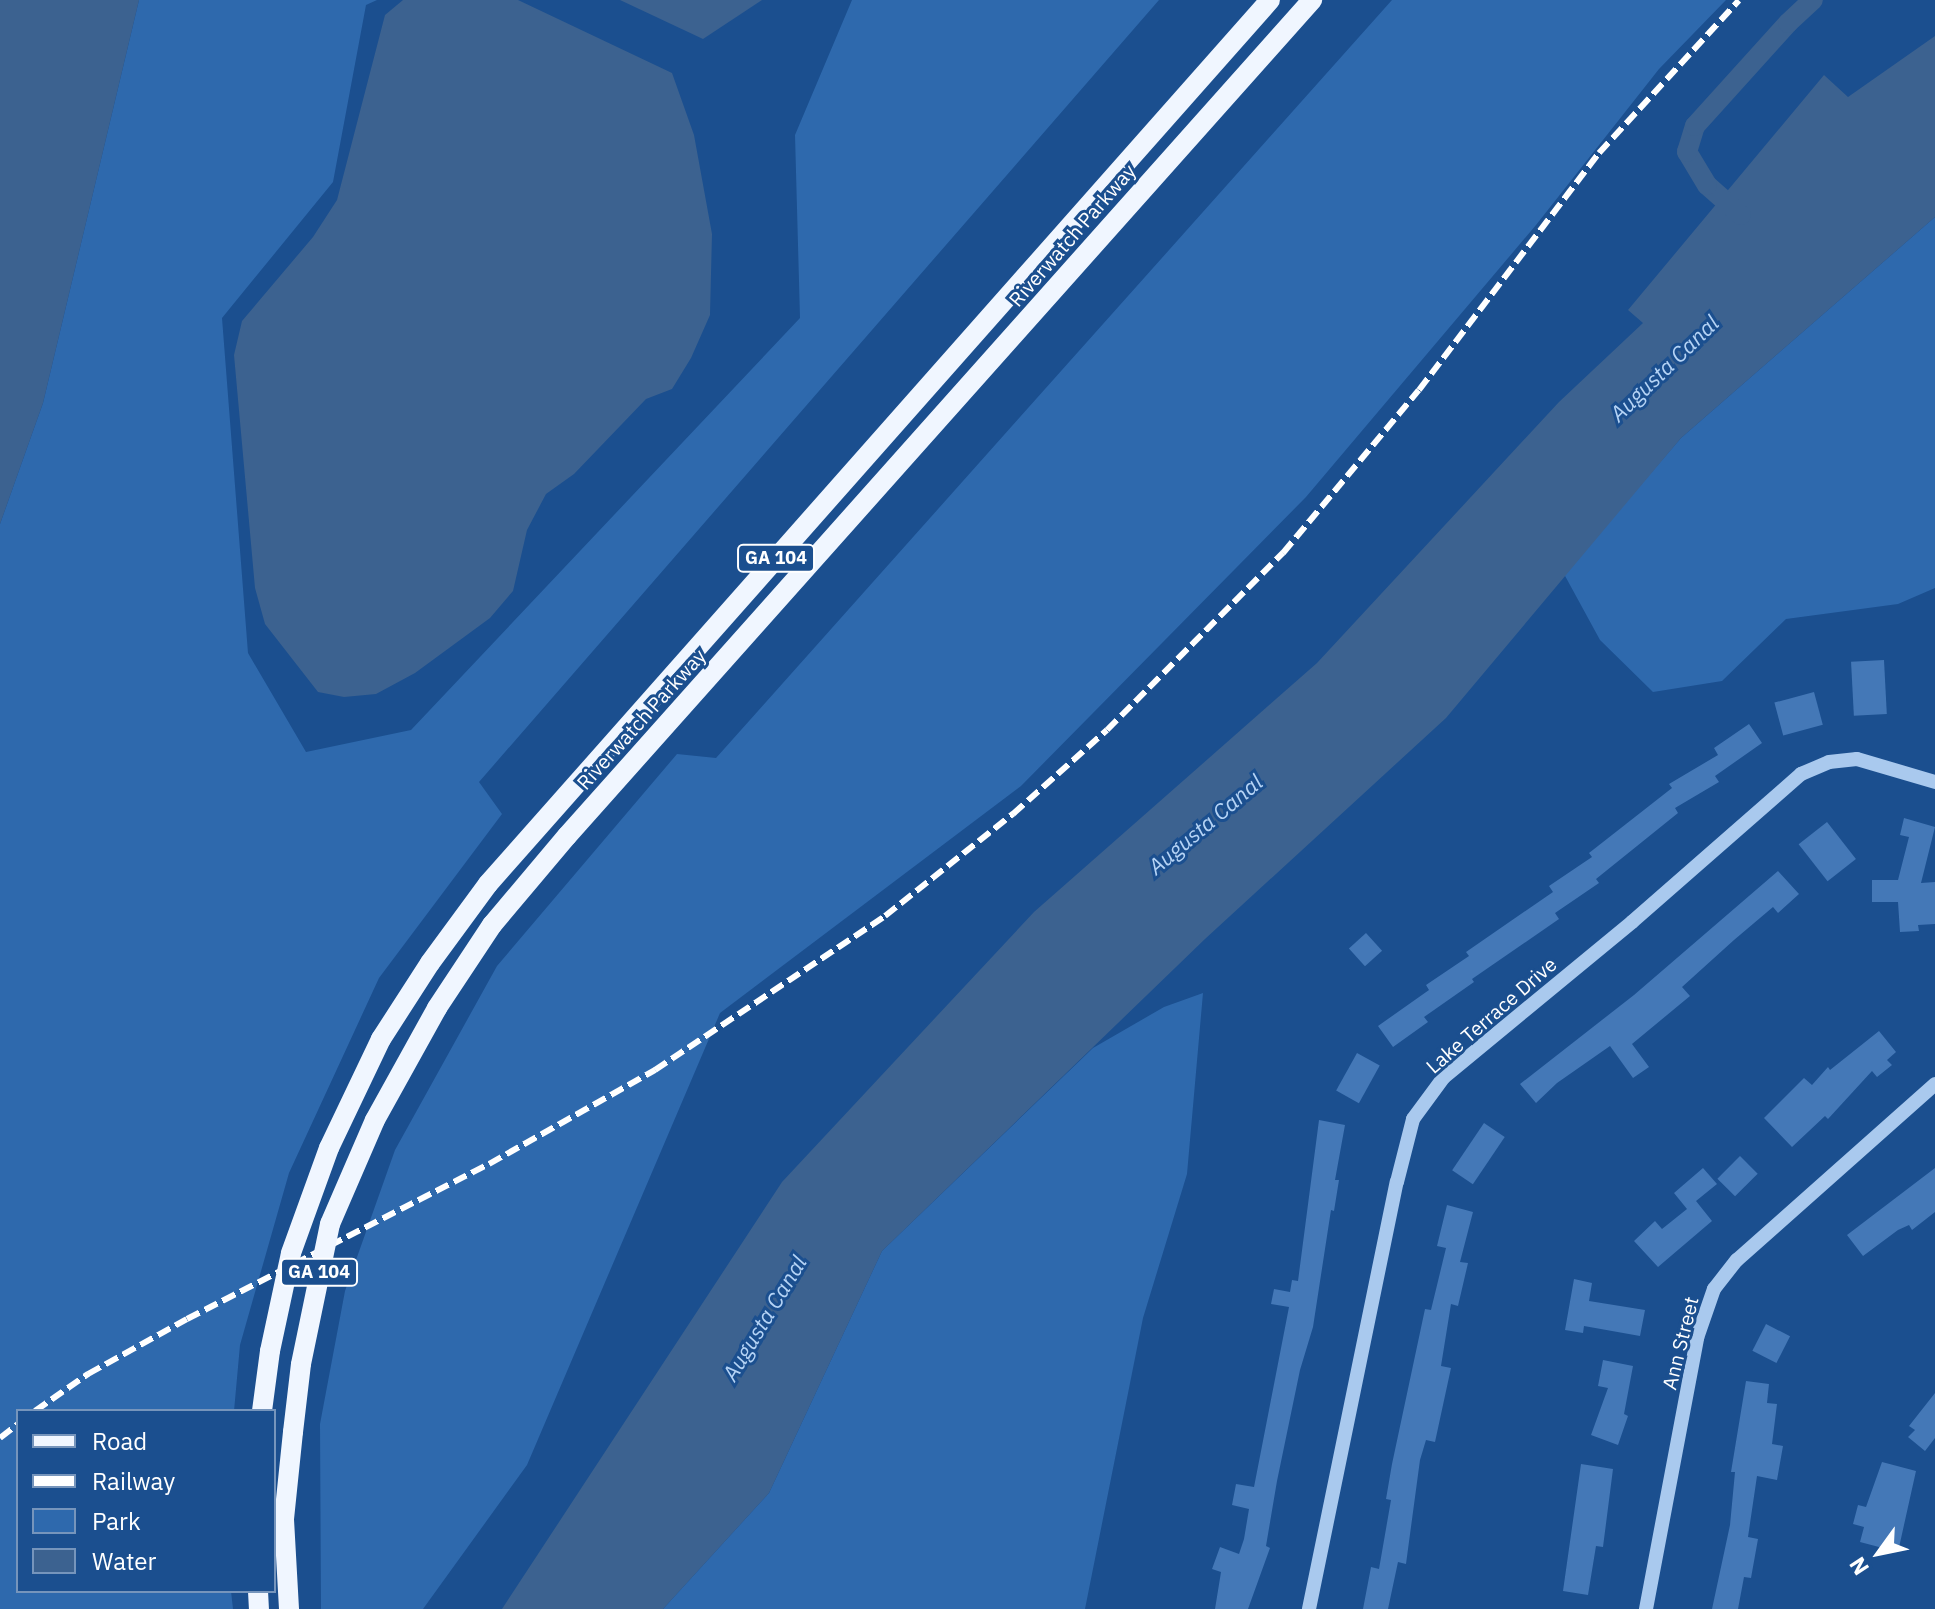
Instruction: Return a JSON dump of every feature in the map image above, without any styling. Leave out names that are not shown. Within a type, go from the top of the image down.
[{"type":"main road","name":"Riverwatch Parkway","points":[[262,1409],[270,1351],[291,1253],[329,1148],[381,1039],[430,963],[488,884],[1270,0]]},
{"type":"main road","name":"Riverwatch Parkway","points":[[289,1609],[284,1519],[293,1432],[301,1364],[330,1224],[375,1120],[437,1008],[492,925],[558,847],[1312,0]]},
{"type":"street","name":"Lake Terrace Drive","points":[[1309,1609],[1397,1182],[1413,1119],[1444,1077],[1632,922],[1801,774],[1829,762],[1857,759],[1935,782]]},
{"type":"street","name":"Ann Street","points":[[1646,1609],[1697,1338],[1714,1289],[1737,1260],[1935,1084]]},
{"type":"green space","points":[[139,0],[377,0],[366,5],[333,182],[222,318],[248,653],[306,752],[411,730],[800,318],[795,135],[852,0],[1159,0],[479,782],[502,814],[379,978],[289,1173],[240,1345],[234,1409],[16,1409],[16,1593],[231,1593],[233,1609],[0,1609],[0,524],[43,403]]},
{"type":"green space","points":[[1392,0],[1726,0],[1659,69],[1536,225],[1306,497],[1021,786],[720,1013],[527,1465],[423,1609],[321,1609],[320,1424],[345,1291],[395,1150],[497,966],[677,754],[716,758]]},
{"type":"green space","points":[[1935,217],[1935,588],[1898,604],[1786,619],[1722,681],[1653,692],[1600,640],[1564,574],[1681,438]]},
{"type":"green space","points":[[1203,993],[1187,1174],[1143,1318],[1085,1609],[663,1609],[769,1493],[882,1251],[1093,1048],[1164,1007]]},
{"type":"water","points":[[0,0],[139,0],[43,403],[0,524]]},
{"type":"water","points":[[403,0],[518,0],[672,73],[694,135],[712,234],[710,315],[691,358],[672,389],[646,399],[574,474],[546,494],[527,530],[513,591],[490,618],[415,673],[376,694],[344,697],[318,692],[265,624],[255,588],[234,355],[242,321],[313,237],[337,200],[385,15]]},
{"type":"water","points":[[620,0],[762,0],[703,39]]},
{"type":"water","name":"Augusta Canal","points":[[1935,36],[1935,217],[1681,438],[1446,718],[1205,939],[882,1251],[769,1493],[663,1609],[502,1609],[782,1182],[1034,912],[1317,663],[1559,402],[1643,323],[1628,310],[1824,75],[1848,97]]},
{"type":"building","points":[[1884,660],[1887,714],[1854,716],[1851,662]]},
{"type":"building","points":[[1814,692],[1823,725],[1783,735],[1774,703]]},
{"type":"building","points":[[1749,724],[1762,743],[1715,776],[1719,782],[1675,808],[1678,813],[1596,879],[1599,883],[1555,913],[1559,919],[1472,979],[1474,982],[1424,1017],[1428,1022],[1393,1047],[1378,1026],[1429,990],[1426,985],[1469,956],[1466,952],[1553,892],[1549,886],[1592,857],[1589,853],[1672,788],[1669,784],[1718,755],[1714,748]]},
{"type":"building","points":[[1904,818],[1935,827],[1921,883],[1935,882],[1935,924],[1918,925],[1919,931],[1900,932],[1898,902],[1872,902],[1872,880],[1898,880],[1909,837],[1900,835]]},
{"type":"building","points":[[1827,822],[1856,859],[1828,881],[1799,844]]},
{"type":"building","points":[[1778,871],[1799,894],[1778,913],[1773,907],[1734,940],[1682,987],[1690,996],[1632,1044],[1649,1067],[1633,1078],[1610,1046],[1557,1083],[1536,1103],[1520,1084],[1634,995]]},
{"type":"building","points":[[1366,933],[1382,951],[1365,966],[1349,948]]},
{"type":"building","points":[[1879,1031],[1896,1052],[1887,1060],[1892,1065],[1877,1077],[1872,1071],[1828,1119],[1825,1116],[1792,1147],[1764,1118],[1804,1078],[1812,1085],[1828,1067],[1830,1070]]},
{"type":"building","points":[[1357,1053],[1380,1066],[1359,1103],[1336,1091]]},
{"type":"building","points":[[1319,1120],[1345,1125],[1335,1180],[1339,1180],[1334,1211],[1331,1210],[1313,1327],[1300,1370],[1277,1481],[1266,1546],[1270,1548],[1248,1609],[1215,1609],[1221,1572],[1212,1569],[1220,1547],[1239,1554],[1244,1539],[1249,1509],[1232,1505],[1236,1484],[1254,1487],[1289,1307],[1271,1304],[1274,1289],[1290,1292],[1292,1280],[1298,1281]]},
{"type":"building","points":[[1484,1123],[1505,1137],[1473,1184],[1452,1170]]},
{"type":"building","points":[[1740,1156],[1758,1174],[1735,1196],[1717,1179]]},
{"type":"building","points":[[1703,1168],[1717,1184],[1696,1201],[1712,1221],[1658,1267],[1634,1241],[1655,1221],[1662,1229],[1687,1209],[1674,1193]]},
{"type":"building","points":[[1935,1168],[1935,1212],[1912,1230],[1909,1225],[1898,1230],[1863,1256],[1847,1235]]},
{"type":"building","points":[[1447,1205],[1473,1212],[1460,1262],[1468,1263],[1458,1306],[1451,1304],[1441,1366],[1451,1368],[1435,1442],[1426,1440],[1420,1460],[1406,1564],[1398,1562],[1388,1609],[1363,1609],[1371,1567],[1379,1569],[1391,1500],[1386,1499],[1392,1464],[1425,1309],[1431,1310],[1446,1248],[1437,1246]]},
{"type":"building","points":[[1574,1279],[1592,1283],[1589,1301],[1645,1310],[1640,1336],[1584,1326],[1583,1333],[1565,1330]]},
{"type":"building","points":[[1766,1324],[1790,1336],[1776,1363],[1752,1351]]},
{"type":"building","points":[[1603,1360],[1633,1366],[1624,1414],[1628,1416],[1618,1445],[1591,1435],[1608,1388],[1598,1386]]},
{"type":"building","points":[[1746,1381],[1769,1384],[1767,1403],[1777,1404],[1772,1444],[1783,1446],[1777,1480],[1757,1476],[1748,1537],[1758,1539],[1751,1578],[1744,1577],[1738,1609],[1712,1609],[1730,1525],[1735,1472],[1731,1472]]},
{"type":"building","points":[[1935,1393],[1935,1438],[1925,1451],[1908,1437],[1915,1430],[1909,1426]]},
{"type":"building","points":[[1882,1462],[1916,1471],[1898,1552],[1860,1542],[1864,1527],[1853,1524],[1858,1505],[1866,1507]]},
{"type":"building","points":[[1581,1464],[1613,1469],[1603,1547],[1596,1546],[1588,1595],[1563,1591]]},
{"type":"waterway","points":[[1741,215],[1707,185],[1687,152],[1695,126],[1788,23],[1813,0]]},
{"type":"railway","points":[[38,1409],[88,1374],[187,1319],[489,1164],[655,1070],[885,916],[1013,814],[1107,730],[1283,553],[1419,390],[1599,153],[1739,0]]},
{"type":"railway","points":[[0,1438],[16,1426]]}]
